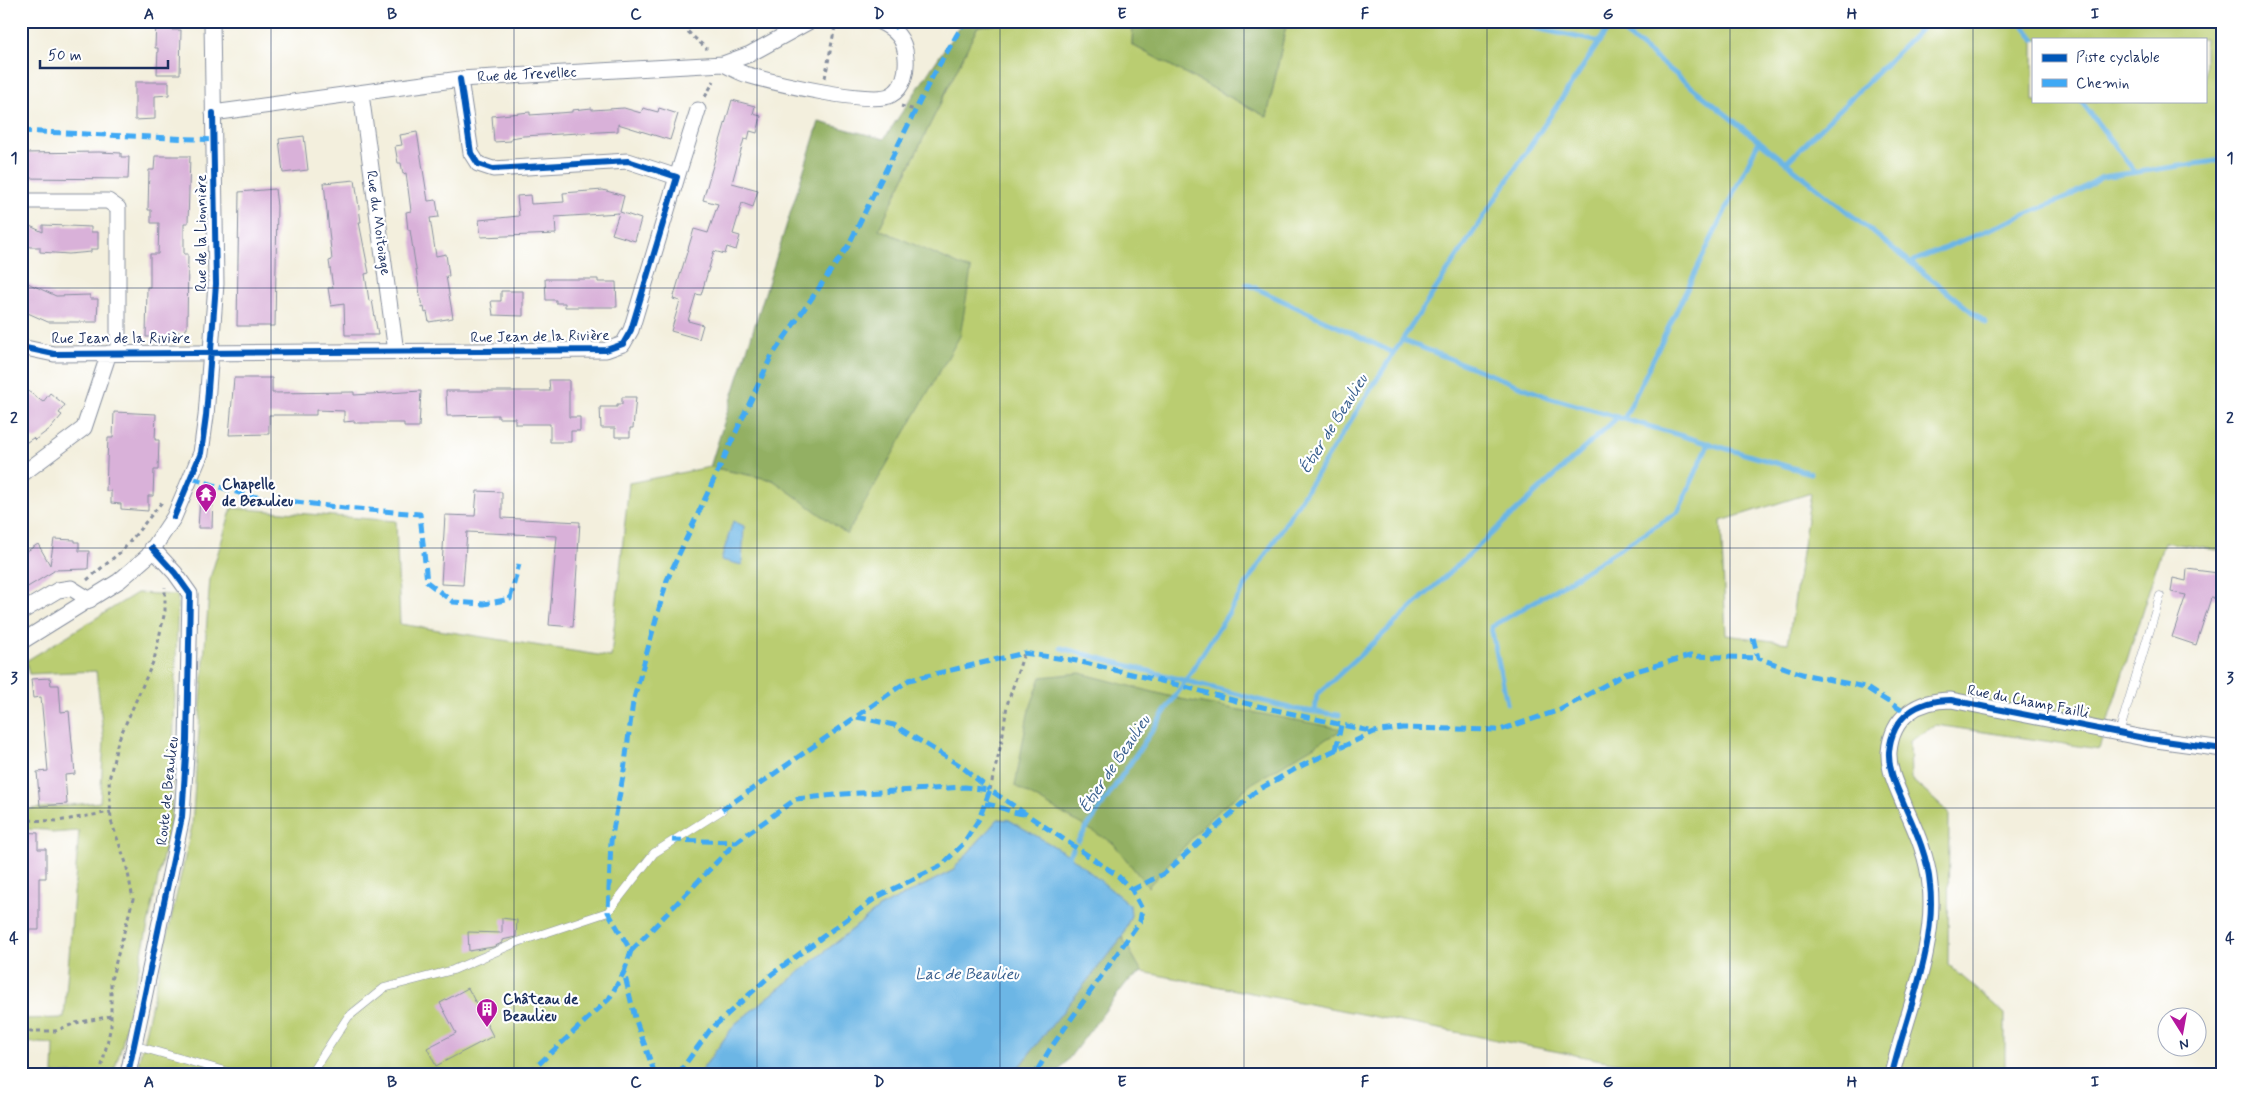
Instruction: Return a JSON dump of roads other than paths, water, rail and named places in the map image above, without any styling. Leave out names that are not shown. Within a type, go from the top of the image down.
[{"type":"street","name":"Rue de la Lionnière","points":[[21,642],[120,581],[148,556],[174,517],[201,453],[216,284],[212,21]]},
{"type":"street","name":"Rue de Trevellec","points":[[213,113],[460,80],[723,64],[750,54],[810,21]]},
{"type":"street","name":"Rue de Trevellec","points":[[723,64],[746,74],[856,98],[879,99],[891,95],[902,84],[907,66],[906,52],[902,40],[893,28],[878,21]]},
{"type":"street","points":[[460,80],[471,153],[478,164],[493,169],[628,161],[677,177]]},
{"type":"street","name":"Rue du Moitoiage","points":[[361,94],[396,352]]},
{"type":"street","name":"Rue Jean de la Rivière","points":[[21,346],[54,354],[606,350],[623,344],[631,330],[698,110]]},
{"type":"street","points":[[21,201],[108,201],[118,208],[114,353],[84,428],[21,475]]},
{"type":"street","name":"Route de Beaulieu","points":[[128,1074],[133,1044],[168,891],[182,817],[187,740],[190,594],[175,573],[152,548]]},
{"type":"street","points":[[21,612],[58,590],[71,588],[90,600]]},
{"type":"street","name":"Rue du Champ Failli","points":[[1892,1074],[1926,945],[1930,917],[1930,886],[1926,862],[1890,769],[1889,751],[1893,735],[1906,713],[1923,703],[1936,700],[1951,700],[2158,741],[2223,749]]},
{"type":"lane","points":[[2118,733],[2160,596]]},
{"type":"lane","points":[[305,1074],[312,1072],[348,1017],[384,988],[453,970],[518,942],[608,912],[654,853],[722,810]]},
{"type":"lane","points":[[133,1044],[235,1074]]},
{"type":"water","points":[[733,521],[744,526],[742,565],[721,560]]},
{"type":"water","name":"Lac de Beaulieu","points":[[998,819],[1009,820],[1069,855],[1130,905],[1131,915],[1122,937],[1013,1074],[699,1074],[735,1024],[879,908],[952,871]]},
{"type":"waterway","points":[[1502,21],[1600,42]]},
{"type":"waterway","name":"Étier de Beaulieu","points":[[1078,841],[1182,686],[1402,340],[1613,21]]},
{"type":"waterway","points":[[1786,163],[1929,21]]},
{"type":"waterway","points":[[2020,21],[2033,38]]},
{"type":"waterway","points":[[2215,21],[2223,32]]},
{"type":"waterway","points":[[1612,23],[1986,323]]},
{"type":"waterway","points":[[2082,102],[2135,172]]},
{"type":"waterway","points":[[1624,419],[1759,141]]},
{"type":"waterway","points":[[1911,262],[2070,196],[2102,177],[2223,160]]},
{"type":"waterway","points":[[1247,284],[1394,353]]},
{"type":"waterway","points":[[1402,340],[1548,397],[1810,473]]},
{"type":"waterway","points":[[1315,712],[1317,695],[1618,417]]},
{"type":"waterway","points":[[1507,703],[1491,627],[1561,586],[1678,512],[1709,443]]},
{"type":"waterway","points":[[1061,648],[1293,709],[1339,715]]},
{"type":"waterway","name":"Étier de Beaulieu","points":[[1069,855],[1073,849]]},
{"type":"place","name":"Chapelle de Beaulieu","points":[[206,513]]},
{"type":"place","name":"Château de Beaulieu","points":[[487,1028]]}]
